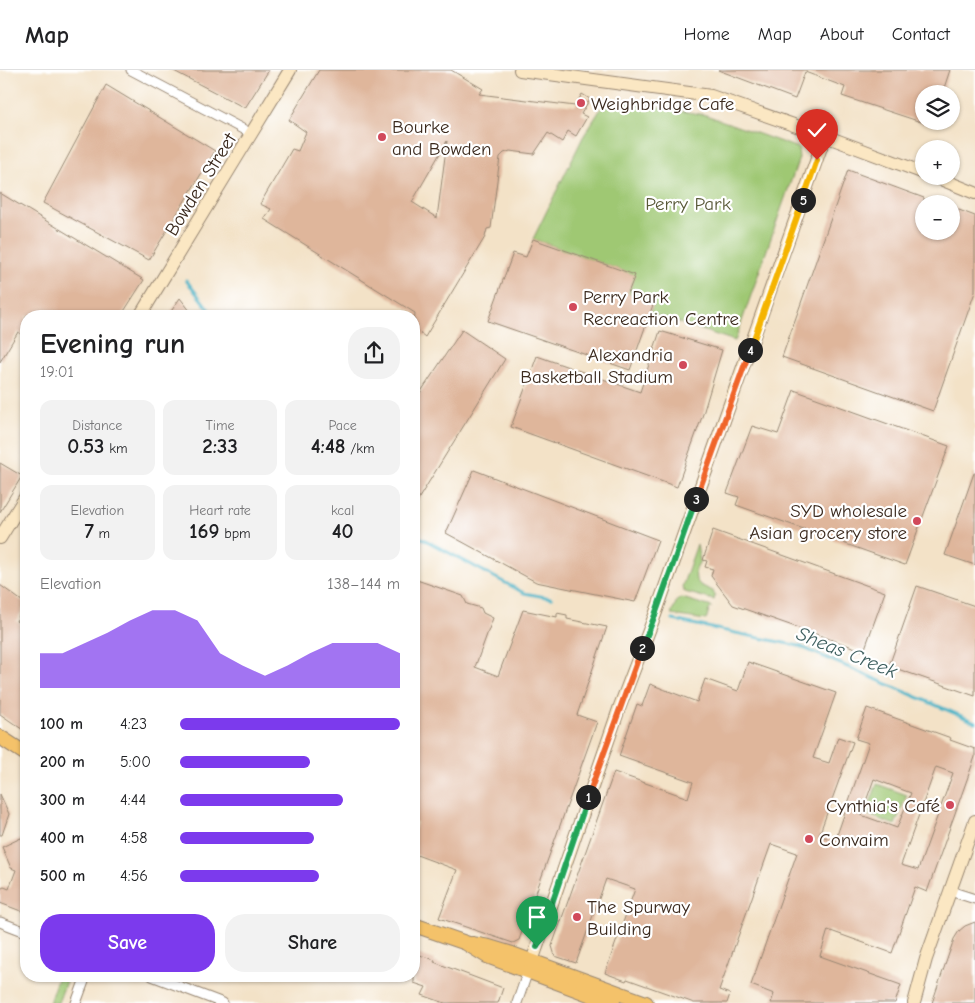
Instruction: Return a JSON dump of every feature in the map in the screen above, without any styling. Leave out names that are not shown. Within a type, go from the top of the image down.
[{"type":"main road","points":[[0,737],[20,750]]},
{"type":"main road","points":[[420,927],[466,943],[490,946],[612,1003]]},
{"type":"main road","points":[[530,966],[646,1003]]},
{"type":"street","points":[[131,70],[252,134]]},
{"type":"street","name":"Bowden Street","points":[[144,310],[290,70]]},
{"type":"street","points":[[520,70],[712,96],[915,170]]},
{"type":"street","points":[[517,1003],[617,715],[655,615],[825,136]]},
{"type":"street","points":[[955,185],[975,193]]},
{"type":"street","points":[[0,538],[20,506]]},
{"type":"street","points":[[907,1003],[926,959],[975,822]]},
{"type":"street","points":[[950,891],[975,899]]},
{"type":"street","points":[[0,922],[20,930]]},
{"type":"street","points":[[914,1003],[926,959]]},
{"type":"street","points":[[76,1003],[84,982]]},
{"type":"street","points":[[168,982],[223,1003]]},
{"type":"green space","name":"Perry Park","points":[[607,99],[706,115],[798,148],[799,158],[735,341],[650,313],[654,302],[628,293],[634,275],[533,239],[583,137]]},
{"type":"green space","points":[[697,544],[700,561],[695,570],[696,580],[700,585],[713,591],[714,600],[685,592],[682,587]]},
{"type":"green space","points":[[682,598],[712,607],[706,620],[671,615],[677,600]]},
{"type":"green space","points":[[877,784],[907,795],[895,825],[866,814]]},
{"type":"green space","points":[[56,982],[66,982],[58,1003],[49,1003]]},
{"type":"building","points":[[172,70],[269,70],[245,108]]},
{"type":"building","points":[[319,70],[451,70],[483,89],[479,94],[575,106],[582,94],[590,99],[581,114],[587,117],[576,136],[568,131],[562,142],[548,133],[534,154],[510,151],[500,157],[491,228],[487,229],[485,237],[425,337],[420,333],[420,310],[410,310],[264,219],[271,209],[260,204],[292,149],[298,151],[306,132],[289,120]],"holes":[[[447,141],[437,218],[412,202]]]},
{"type":"building","points":[[718,70],[950,70],[945,85],[915,85],[915,120],[842,96],[845,87],[805,72],[795,99]]},
{"type":"building","points":[[106,85],[215,151],[149,260],[43,203]]},
{"type":"building","points":[[848,170],[916,195],[915,240],[960,240],[960,210],[975,216],[975,292],[933,411],[782,357]]},
{"type":"building","points":[[0,193],[144,280],[125,310],[20,310],[20,333],[18,332],[0,362]]},
{"type":"building","name":"Perry Park Recreaction Centre","points":[[533,239],[635,275],[628,293],[654,302],[630,370],[488,321],[513,253],[526,257]]},
{"type":"building","points":[[180,298],[189,310],[172,310]]},
{"type":"building","points":[[462,330],[505,359],[420,496],[420,393]]},
{"type":"building","points":[[660,331],[722,350],[703,414],[677,487],[511,427],[537,356],[640,392]]},
{"type":"building","points":[[794,390],[949,446],[905,565],[736,505],[739,497],[727,493],[752,426],[778,434]]},
{"type":"building","points":[[0,463],[20,475],[20,479],[0,512]]},
{"type":"building","points":[[474,470],[658,540],[635,602],[536,582],[446,533]]},
{"type":"building","points":[[975,473],[975,565],[945,555]]},
{"type":"building","points":[[713,530],[885,592],[864,651],[733,605],[711,576],[713,569],[705,567],[707,561],[703,560]]},
{"type":"building","points":[[420,581],[463,596],[467,604],[481,608],[483,613],[493,618],[475,667],[498,676],[523,610],[557,617],[557,613],[567,615],[567,619],[607,627],[577,715],[597,722],[519,940],[513,943],[439,918],[457,870],[420,856]]},
{"type":"building","points":[[0,585],[20,600],[20,614],[16,621],[20,624],[20,728],[0,714]]},
{"type":"building","points":[[917,586],[975,606],[975,696],[889,666]]},
{"type":"building","points":[[748,662],[836,693],[813,758],[829,763],[838,737],[853,742],[819,835],[835,841],[869,743],[856,739],[867,708],[951,738],[950,740],[975,749],[975,757],[927,892],[915,887],[892,953],[828,930],[820,956],[901,985],[895,1003],[771,1003],[774,994],[751,985],[797,853],[771,844],[719,990],[730,994],[727,1003],[694,1003],[605,973],[635,889],[606,879],[576,963],[555,956],[552,946],[614,772],[688,798],[693,782],[619,756],[637,704],[642,706],[650,684],[697,702],[705,679],[738,691]],"holes":[[[936,767],[953,773],[918,870],[901,865]],[[874,779],[911,793],[897,828],[861,815]]]},
{"type":"building","points":[[0,794],[9,814],[2,835],[0,835]]},
{"type":"building","points":[[20,838],[20,911],[0,903],[0,889],[4,887],[9,889],[16,870],[11,868],[2,847]]},
{"type":"building","points":[[975,922],[975,1003],[932,1003],[954,939],[965,926]]},
{"type":"building","points":[[420,955],[503,988],[498,1003],[445,1003],[422,995],[426,987],[414,983],[420,982]]},
{"type":"waterway","name":"Sheas Creek","points":[[186,280],[209,310]]},
{"type":"waterway","name":"Sheas Creek","points":[[420,537],[524,593],[551,598]]},
{"type":"waterway","name":"Sheas Creek","points":[[673,620],[799,646],[975,722]]},
{"type":"place","name":"Weighbridge Cafe","points":[[581,103]]},
{"type":"place","name":"Bourke and Bowden","points":[[382,137]]},
{"type":"place","name":"Perry Park Recreaction Centre","points":[[573,307]]},
{"type":"place","name":"Alexandria Basketball Stadium","points":[[683,365]]},
{"type":"place","name":"SYD wholesale Asian grocery store","points":[[917,521]]},
{"type":"place","name":"Cynthia's Café","points":[[950,805]]},
{"type":"place","name":"Convaim","points":[[809,839]]},
{"type":"place","name":"The Spurway Building","points":[[577,917]]},
{"type":"route","points":[[537,947],[620,706],[655,615],[817,160]]}]
